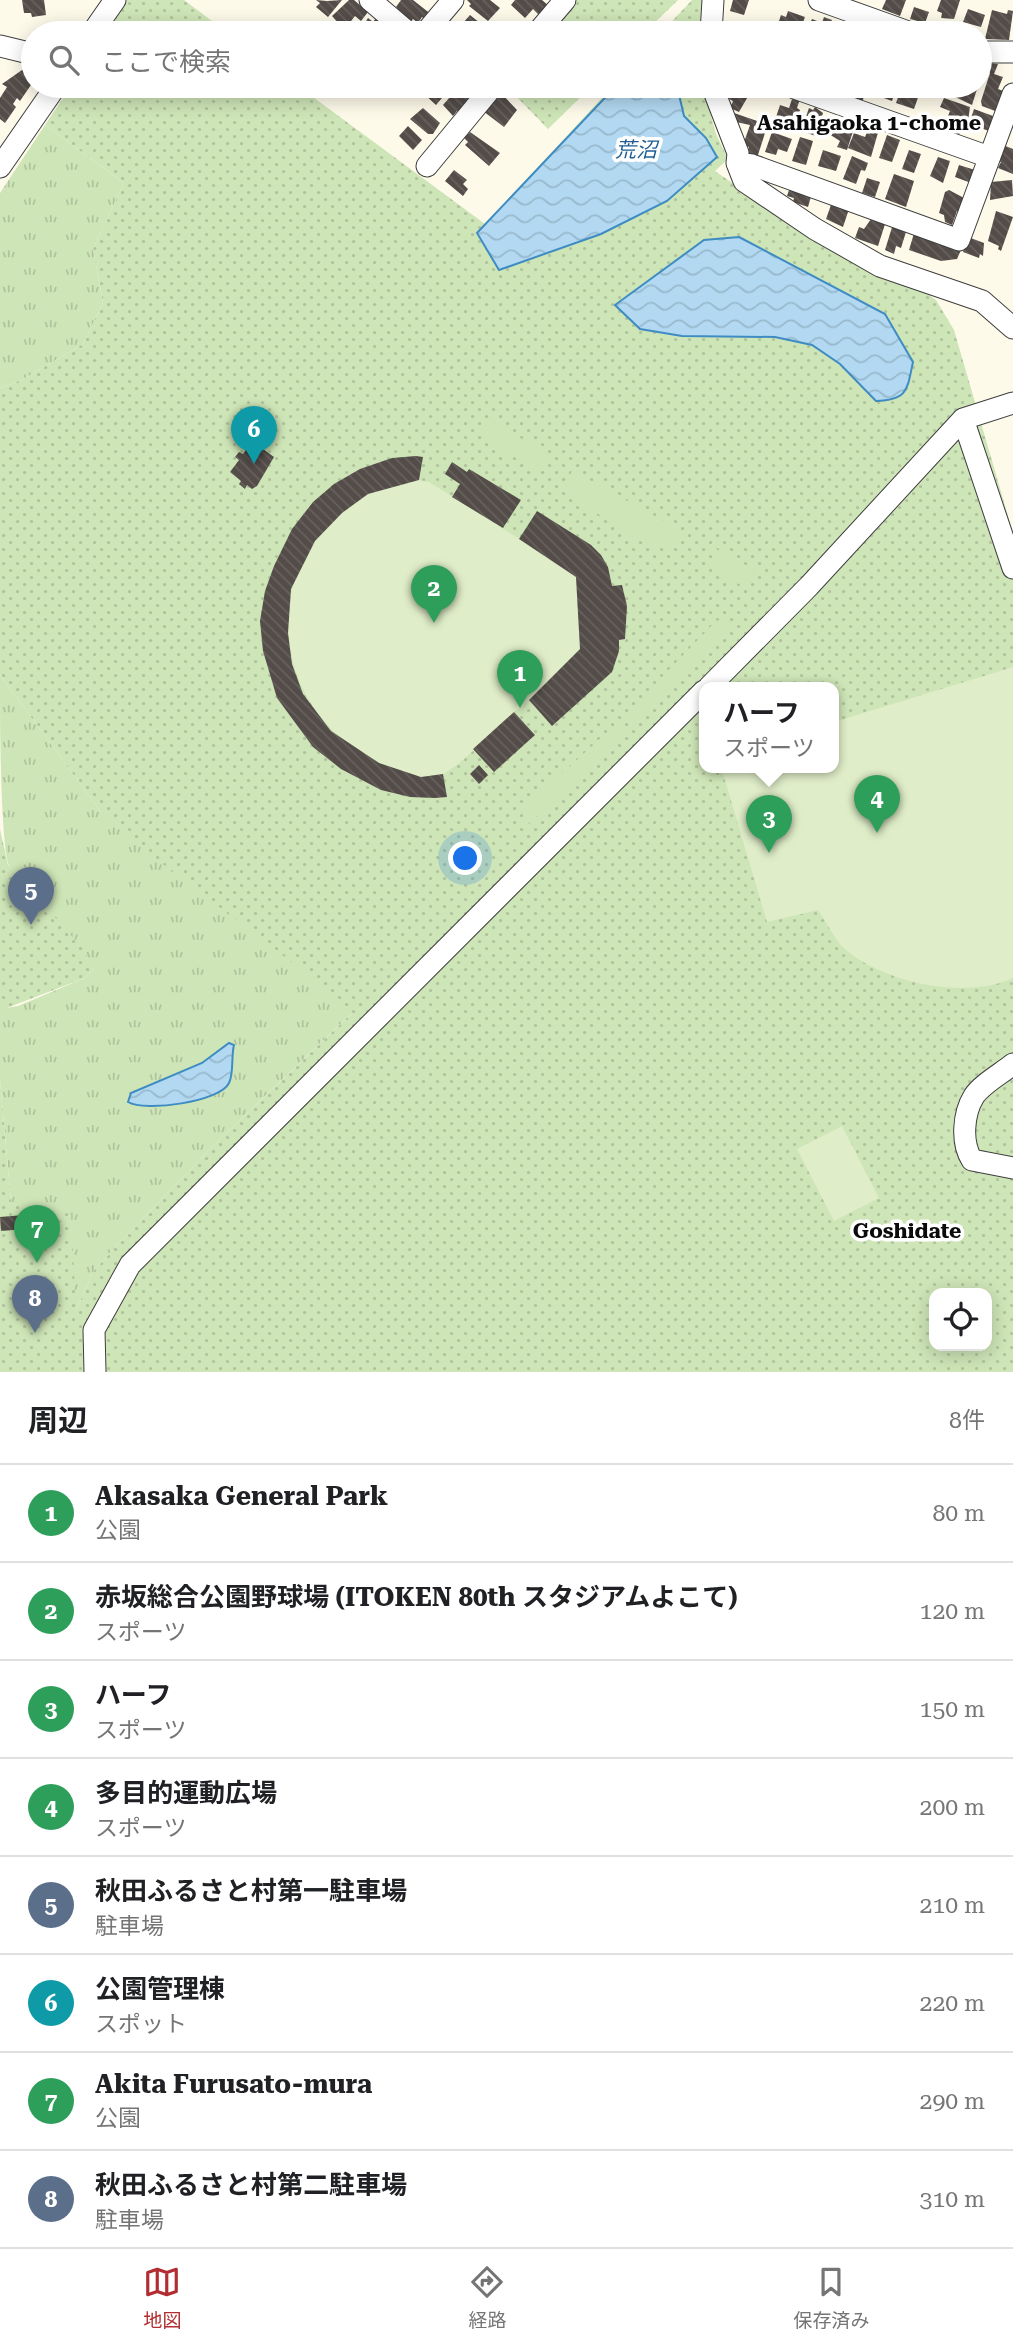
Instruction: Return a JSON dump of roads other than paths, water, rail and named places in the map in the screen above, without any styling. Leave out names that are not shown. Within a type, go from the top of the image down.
[{"type":"street","points":[[100,21],[115,0]]},
{"type":"street","points":[[370,0],[395,21]]},
{"type":"street","points":[[435,21],[453,0]]},
{"type":"street","points":[[547,21],[565,0]]},
{"type":"street","points":[[712,21],[713,0]]},
{"type":"street","points":[[819,0],[878,21]]},
{"type":"street","points":[[0,46],[21,51]]},
{"type":"street","points":[[992,52],[1013,52]]},
{"type":"street","points":[[737,163],[752,165],[959,240],[1013,94]]},
{"type":"street","points":[[0,167],[48,98]]},
{"type":"street","points":[[427,166],[475,98]]},
{"type":"street","points":[[717,98],[738,152],[737,163],[744,181],[816,229],[880,266],[982,302],[1013,328]]},
{"type":"street","points":[[823,98],[989,156]]},
{"type":"street","points":[[714,682],[810,586],[963,419],[1013,403]]},
{"type":"street","points":[[963,419],[1013,568]]},
{"type":"street","points":[[95,1372],[94,1330],[130,1265],[699,696]]},
{"type":"street","points":[[1013,1064],[975,1096],[965,1125],[965,1150],[972,1160],[1013,1168]]},
{"type":"water","name":"荒沼","points":[[605,98],[680,98],[684,116],[706,138],[717,157],[667,201],[601,234],[499,270],[477,233]]},
{"type":"water","points":[[739,237],[885,314],[913,362],[904,392],[894,398],[876,401],[840,364],[812,345],[775,337],[682,336],[640,329],[615,305],[704,240]]},
{"type":"water","points":[[229,1043],[234,1045],[231,1074],[229,1083],[223,1090],[182,1103],[150,1106],[128,1102],[131,1093],[202,1063]]},
{"type":"place","name":"公園管理棟","points":[[254,464]]},
{"type":"place","name":"赤坂総合公園野球場 (ITOKEN 80th スタジアムよこて)","points":[[434,623]]},
{"type":"place","name":"Akasaka General Park","points":[[520,708]]},
{"type":"place","name":"多目的運動広場","points":[[877,833]]},
{"type":"place","name":"ハーフ","points":[[769,853]]},
{"type":"place","name":"秋田ふるさと村第一駐車場","points":[[31,925]]},
{"type":"place","name":"Akita Furusato-mura","points":[[37,1263]]},
{"type":"place","name":"秋田ふるさと村第二駐車場","points":[[35,1333]]},
{"type":"district","name":"Asahigaoka 1-chome","points":[[869,123]]},
{"type":"district","name":"Goshidate","points":[[907,1231]]}]
